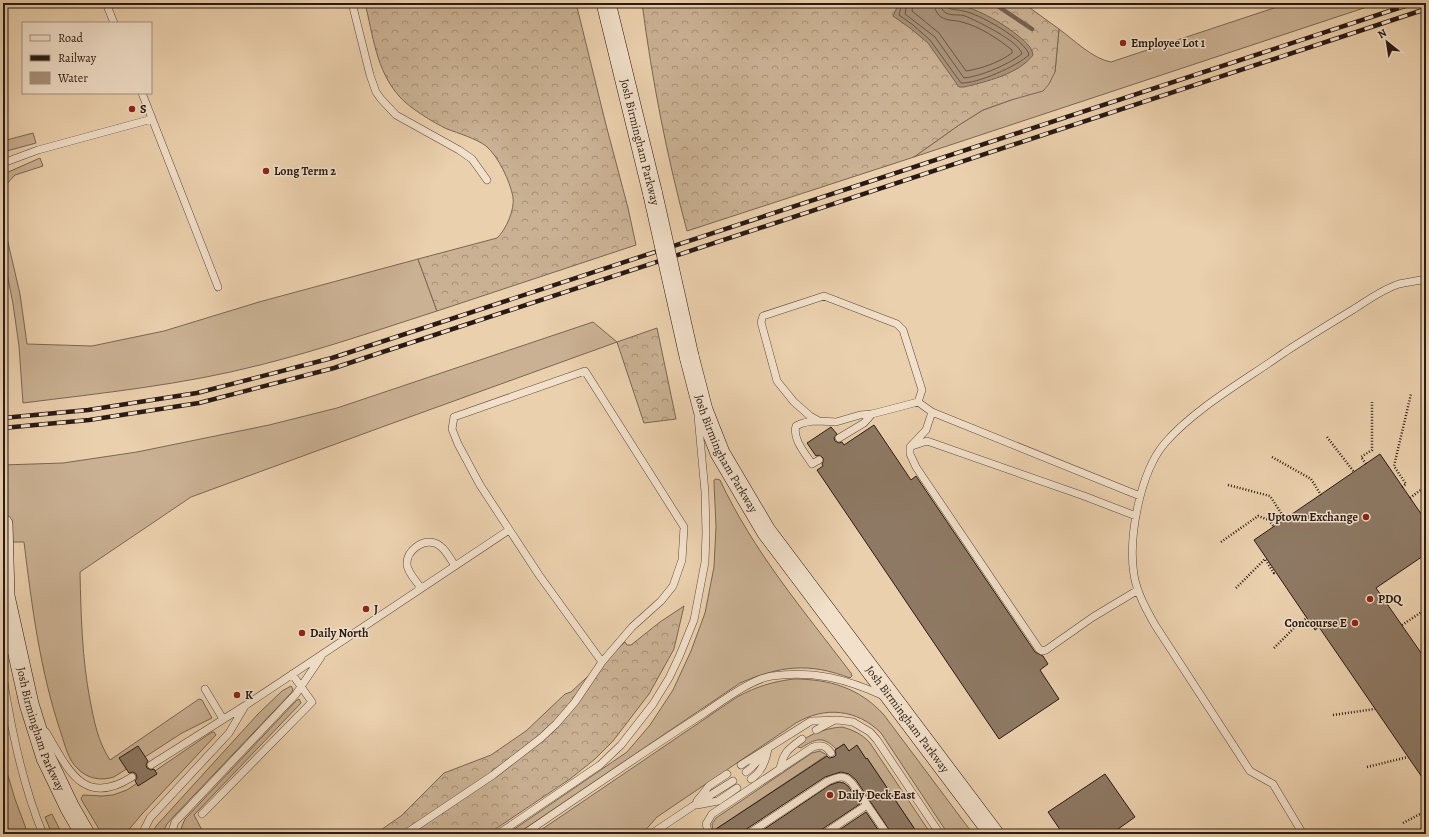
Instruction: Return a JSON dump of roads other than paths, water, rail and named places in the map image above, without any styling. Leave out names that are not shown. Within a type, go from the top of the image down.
[{"type":"main road","name":"Josh Birmingham Parkway","points":[[606,3],[653,195],[694,380],[703,410],[720,453],[766,531],[994,834]]},
{"type":"main road","name":"Josh Birmingham Parkway","points":[[3,524],[5,596],[29,704],[46,758],[70,808],[85,834]]},
{"type":"lane","points":[[106,3],[114,22]]},
{"type":"lane","points":[[352,3],[370,76],[376,92],[381,99],[396,116],[472,158],[487,180]]},
{"type":"lane","points":[[142,94],[218,288]]},
{"type":"lane","points":[[3,163],[38,150],[152,119]]},
{"type":"lane","points":[[1303,834],[1273,784],[1250,771],[1245,764],[1155,625],[1138,590],[1134,576],[1133,562],[1136,516],[1140,496],[1151,466],[1164,444],[1185,422],[1300,342],[1381,292],[1399,284],[1426,279]]},
{"type":"lane","points":[[820,421],[810,416],[794,402],[778,381],[761,322],[763,316],[824,296],[901,326],[922,390],[918,402]]},
{"type":"lane","points":[[406,834],[493,775],[541,738],[556,724],[575,702],[602,662],[632,627],[661,601],[673,586],[682,560],[684,527],[585,371],[454,418],[452,429],[458,444],[480,485],[539,575],[602,662]]},
{"type":"lane","points":[[498,834],[600,765],[621,746],[653,704],[665,684],[688,638],[694,620],[705,562],[706,533],[703,476],[694,380]]},
{"type":"lane","points":[[918,402],[932,412],[1140,496]]},
{"type":"lane","points":[[819,460],[812,464],[797,439],[795,433],[796,426],[799,424],[811,421],[836,422],[918,402]]},
{"type":"lane","points":[[927,441],[926,430],[932,412]]},
{"type":"lane","points":[[839,438],[864,423],[872,414]]},
{"type":"lane","points":[[926,430],[910,446],[910,454],[916,467],[1039,649],[1046,650],[1093,617],[1138,590]]},
{"type":"lane","points":[[910,446],[927,441],[1084,496],[1136,516]]},
{"type":"lane","points":[[151,765],[323,654],[509,530]]},
{"type":"lane","points":[[421,588],[409,570],[407,564],[411,552],[417,546],[426,542],[435,543],[443,549],[455,566]]},
{"type":"lane","points":[[3,624],[5,596]]},
{"type":"lane","points":[[171,834],[175,822],[296,694],[323,654]]},
{"type":"lane","points":[[524,834],[746,686],[770,676],[801,673],[835,678],[893,700]]},
{"type":"lane","points":[[202,814],[312,702],[292,674]]},
{"type":"lane","points":[[3,676],[8,711],[19,761],[33,812],[43,834]]},
{"type":"lane","points":[[205,689],[223,719]]},
{"type":"lane","points":[[29,704],[66,767],[79,782],[101,789],[119,785],[132,778]]},
{"type":"lane","points":[[142,834],[150,818],[229,733],[246,704]]},
{"type":"lane","points":[[816,730],[838,720]]},
{"type":"lane","points":[[741,765],[811,721],[838,720],[853,722],[874,736],[940,834]]},
{"type":"lane","points":[[780,769],[782,759],[786,752],[802,740]]},
{"type":"lane","points":[[709,834],[706,824],[712,814],[814,747],[818,745],[824,746],[831,752]]},
{"type":"lane","points":[[746,772],[768,749]]},
{"type":"lane","points":[[751,779],[756,776],[766,761],[768,749]]},
{"type":"lane","points":[[693,806],[709,786],[728,774]]},
{"type":"lane","points":[[748,834],[828,782],[842,776],[852,783],[887,834]]},
{"type":"lane","points":[[651,834],[733,781]]},
{"type":"lane","points":[[693,806],[718,801],[737,788]]},
{"type":"lane","points":[[824,834],[867,805]]},
{"type":"water","points":[[899,3],[951,4],[973,9],[993,19],[1016,34],[1029,46],[1033,55],[1027,62],[1011,72],[991,80],[959,87],[928,43],[893,16]]},
{"type":"waterway","points":[[993,3],[1032,29]]},
{"type":"railway","points":[[3,418],[88,410],[197,393],[332,358],[1414,3]]},
{"type":"railway","points":[[3,428],[89,420],[199,403],[334,368],[1426,9]]},
{"type":"place","name":"Employee Lot 1","points":[[1123,43]]},
{"type":"place","name":"S","points":[[132,109]]},
{"type":"place","name":"Long Term 2","points":[[266,171]]},
{"type":"place","name":"Uptown Exchange","points":[[1366,517]]},
{"type":"place","name":"PDQ","points":[[1370,599]]},
{"type":"place","name":"J","points":[[366,609]]},
{"type":"place","name":"Concourse E","points":[[1355,623]]},
{"type":"place","name":"Daily North","points":[[302,633]]},
{"type":"place","name":"K","points":[[237,695]]},
{"type":"place","name":"Daily Deck East","points":[[830,795]]}]
